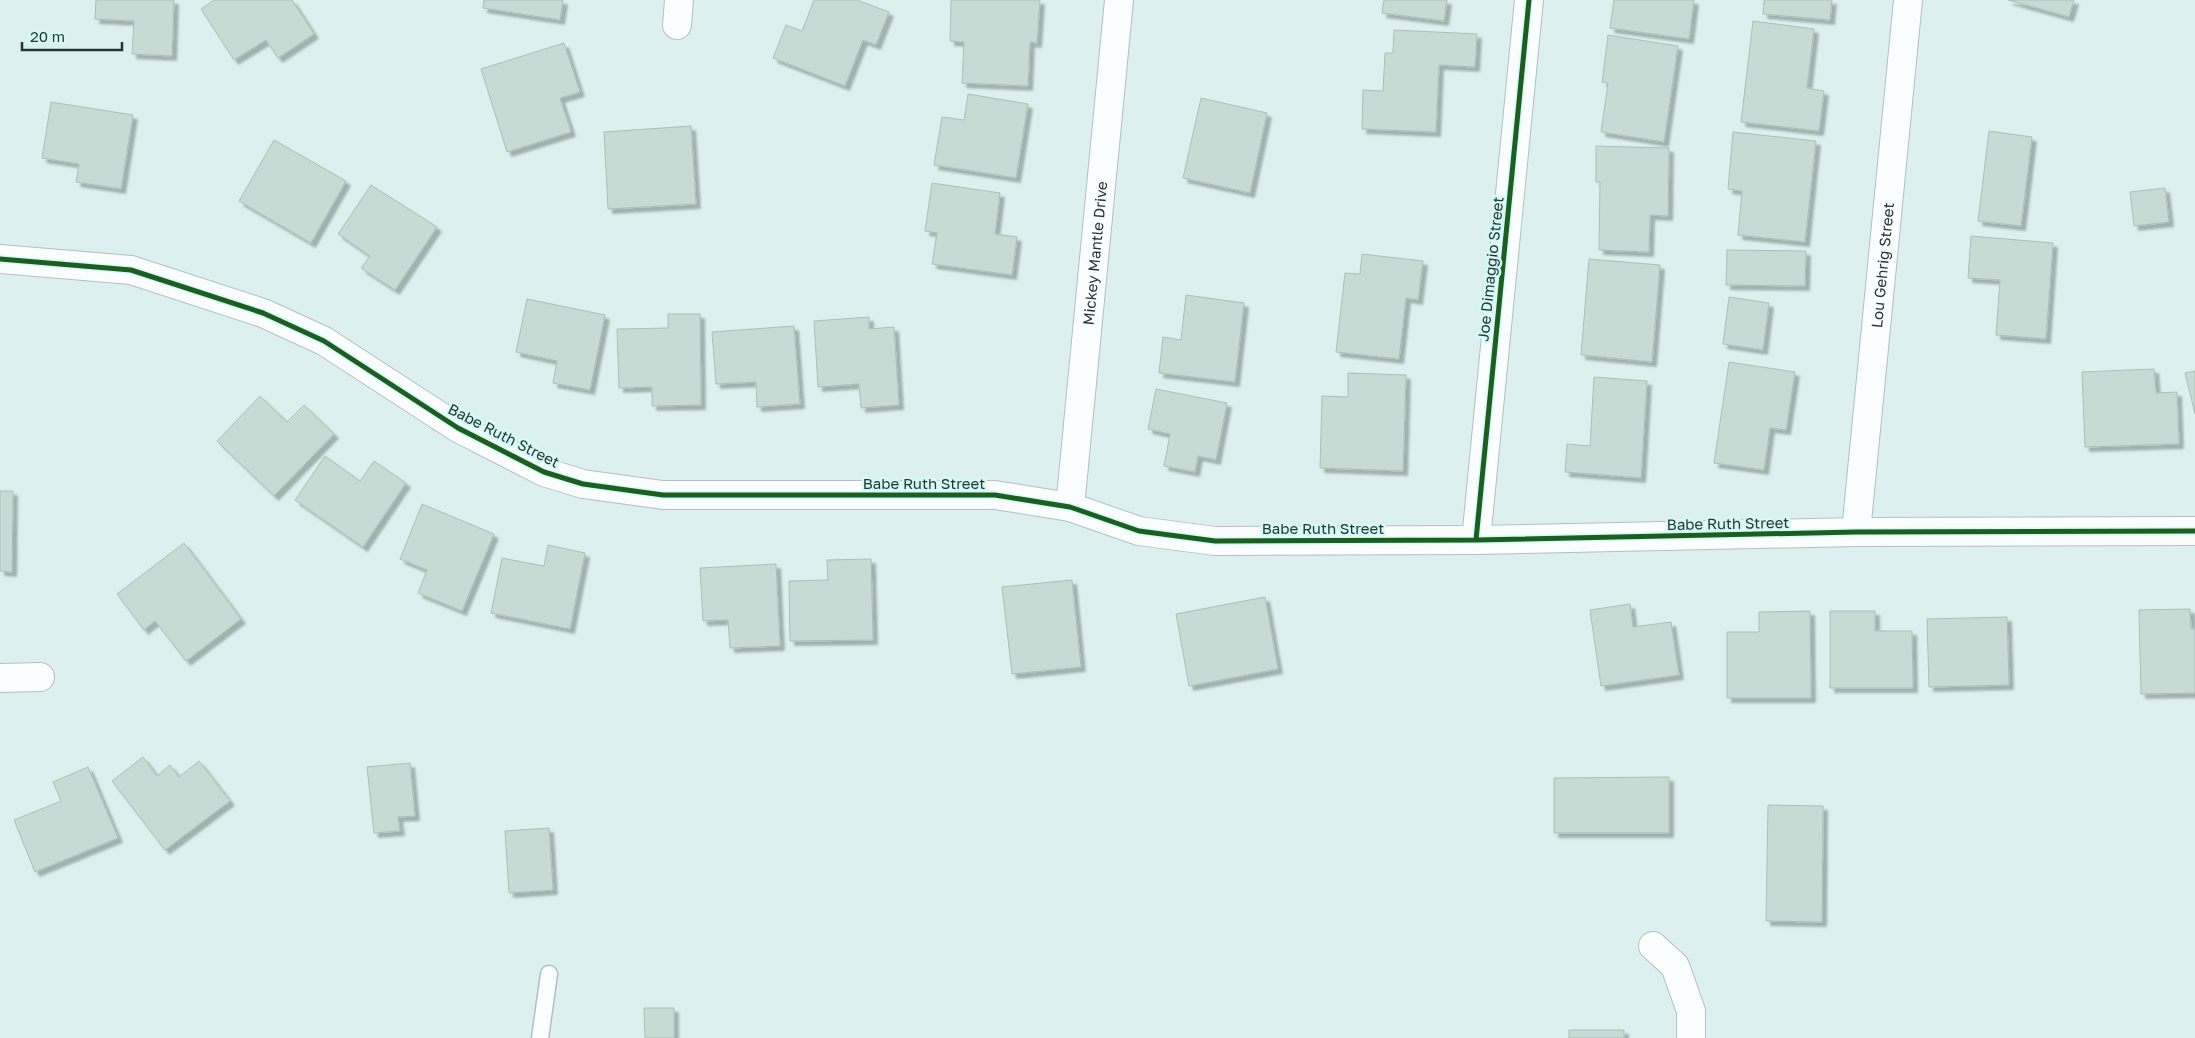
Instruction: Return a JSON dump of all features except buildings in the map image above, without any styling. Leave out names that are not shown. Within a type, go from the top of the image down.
[{"type":"street","name":"Mickey Mantle Drive","points":[[1070,507],[1119,0]]},
{"type":"street","name":"Joe Dimaggio Street","points":[[1476,540],[1528,0]]},
{"type":"street","name":"Lou Gehrig Street","points":[[1856,532],[1908,0]]},
{"type":"street","name":"Babe Ruth Street","points":[[0,259],[131,270],[263,313],[324,341],[458,428],[544,472],[583,484],[663,495],[996,495],[1070,507],[1139,532],[1215,541],[1476,540],[1856,532],[2195,531]]},
{"type":"street","points":[[0,678],[40,677]]},
{"type":"street","points":[[1653,946],[1675,966],[1691,1011],[1691,1038]]},
{"type":"lane","points":[[540,1038],[549,974]]},
{"type":"cycle path","points":[[1476,540],[1529,0]]},
{"type":"cycle path","points":[[0,259],[131,270],[263,313],[324,341],[458,428],[544,472],[583,484],[663,495],[995,495],[1070,507],[1139,531],[1215,541],[1476,540],[1856,532],[2195,531]]}]
